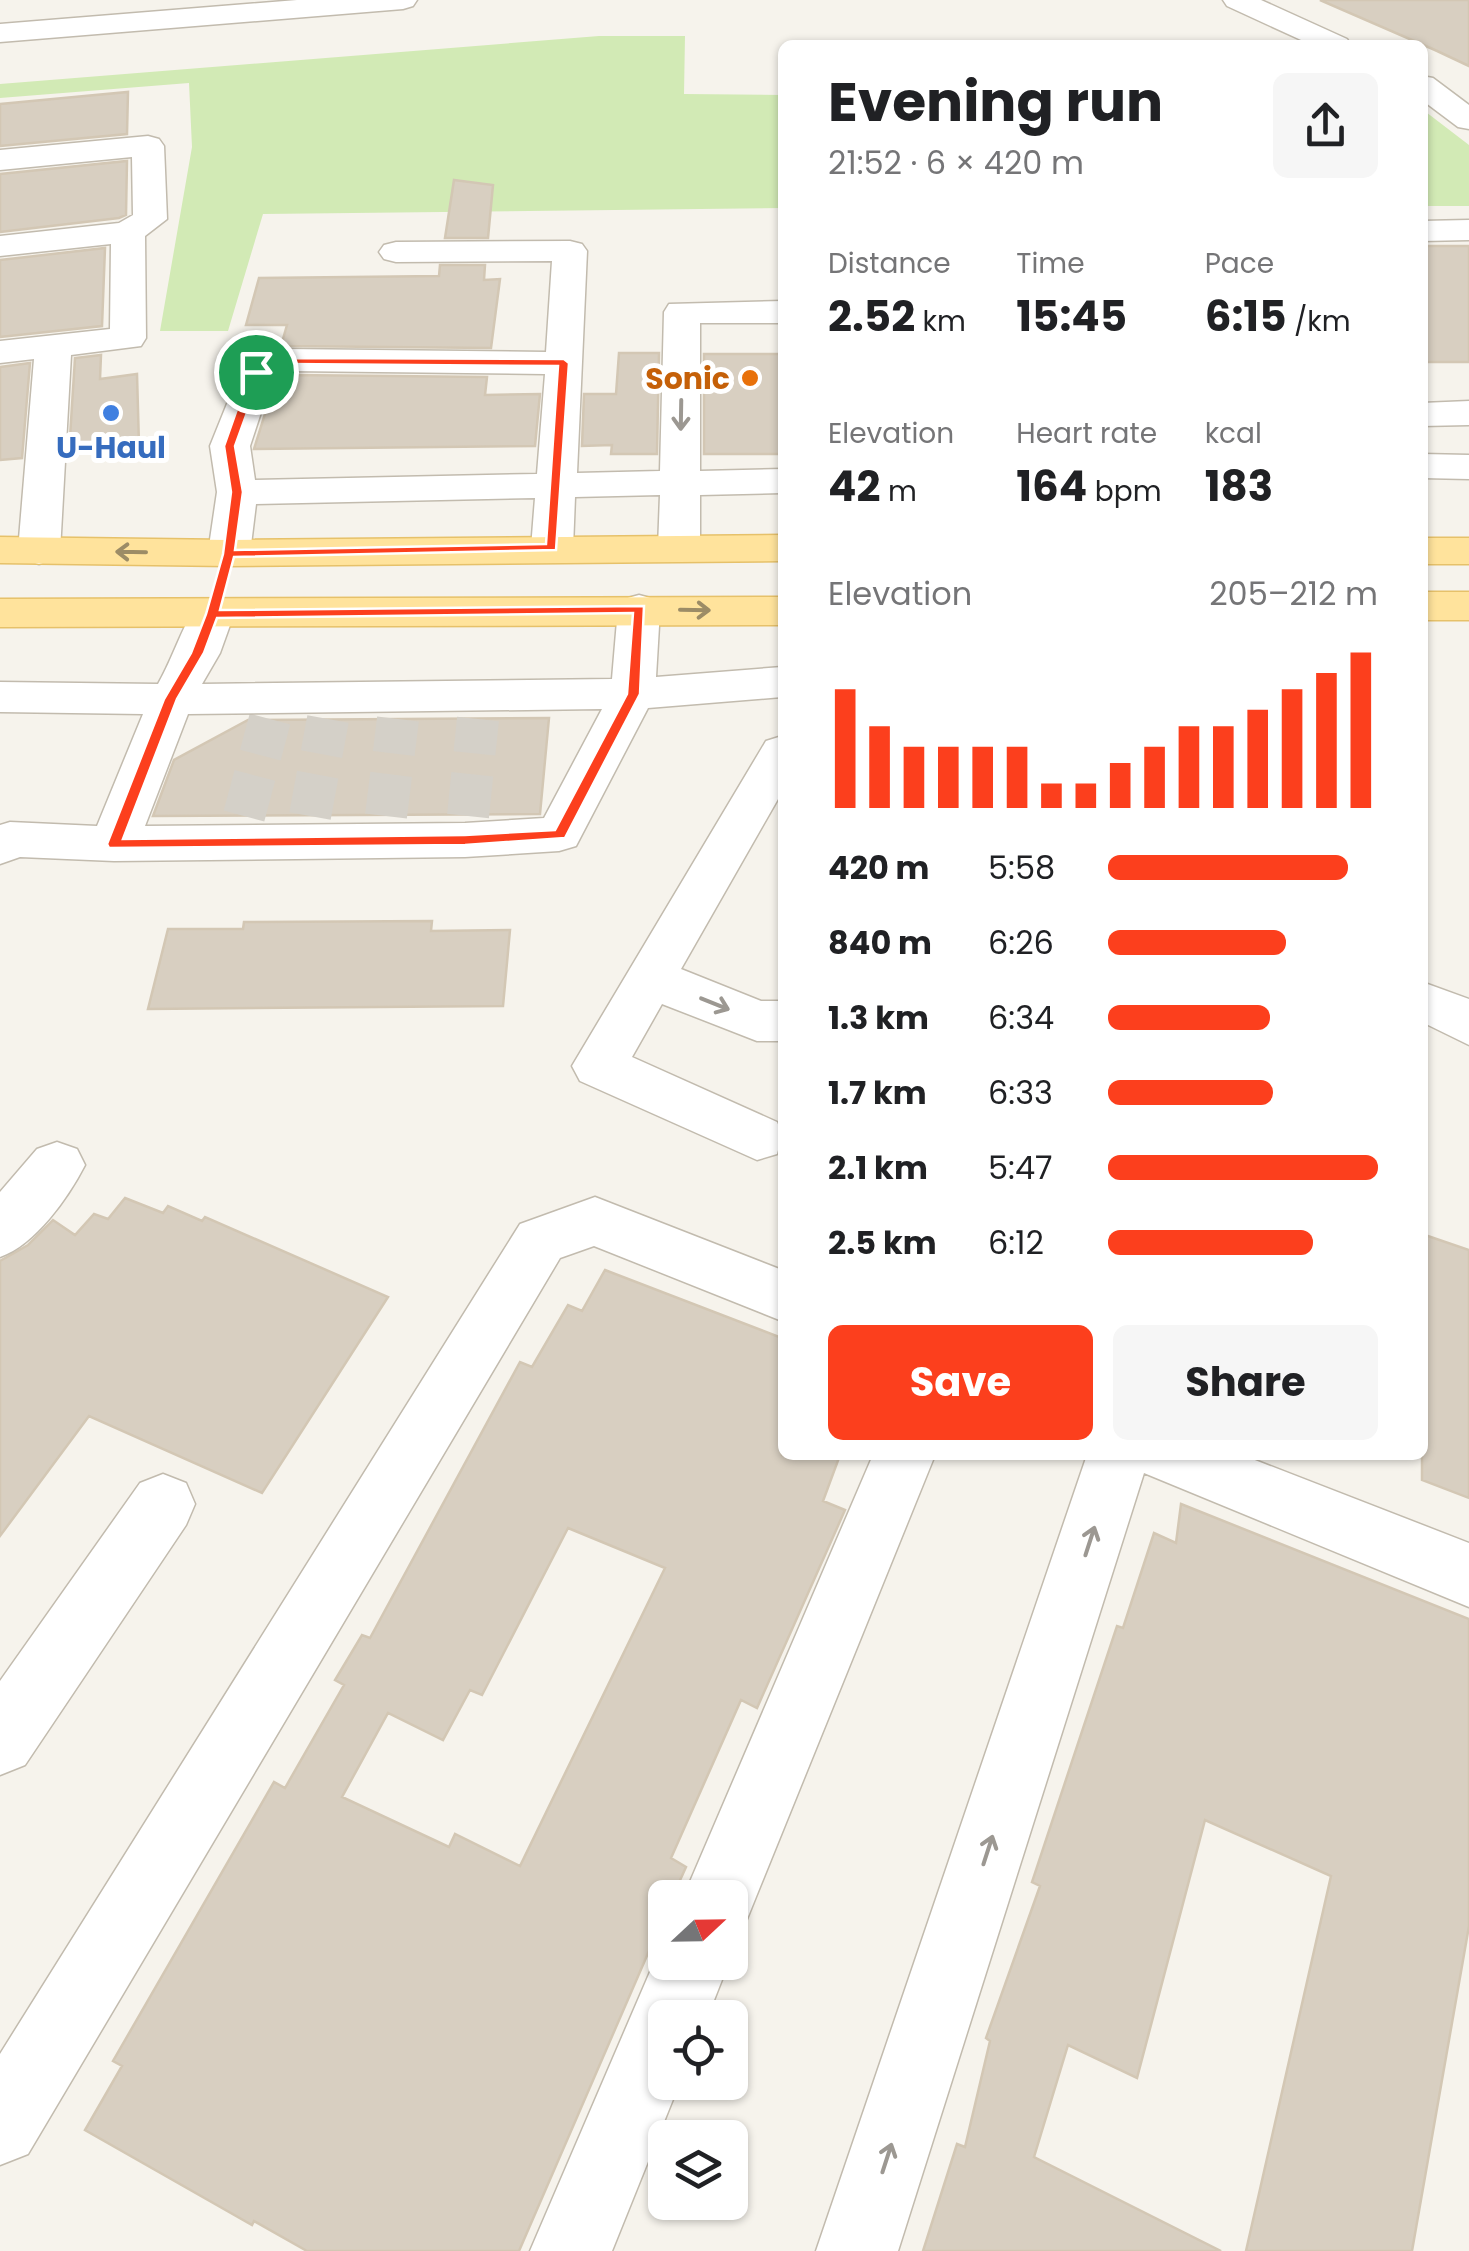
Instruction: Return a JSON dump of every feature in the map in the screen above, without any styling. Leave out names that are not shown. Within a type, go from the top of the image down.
[{"type":"main road","points":[[20,550],[229,554],[778,548]]},
{"type":"main road","points":[[1428,551],[1469,551]]},
{"type":"main road","points":[[212,614],[229,554]]},
{"type":"main road","points":[[1428,606],[1469,606]]},
{"type":"main road","points":[[0,613],[778,611]]},
{"type":"street","points":[[0,33],[150,10],[403,0]]},
{"type":"street","points":[[1237,0],[1325,40]]},
{"type":"street","points":[[0,160],[148,146],[150,219],[128,232],[0,246]]},
{"type":"street","points":[[1428,231],[1469,230]]},
{"type":"street","points":[[0,352],[128,338],[128,232]]},
{"type":"street","points":[[396,252],[570,251],[552,548]]},
{"type":"street","points":[[680,548],[682,312],[778,312]]},
{"type":"street","points":[[20,550],[53,346]]},
{"type":"street","points":[[229,554],[237,492],[230,446],[256,372],[285,360],[564,363]]},
{"type":"street","points":[[1428,415],[1469,414]]},
{"type":"street","points":[[1428,466],[1469,467]]},
{"type":"street","points":[[237,492],[778,481]]},
{"type":"street","points":[[0,847],[10,839],[114,844],[240,829],[467,828],[560,834],[633,694],[640,609]]},
{"type":"street","points":[[114,844],[170,699],[198,653],[212,614]]},
{"type":"street","points":[[0,697],[170,699],[273,708],[480,707],[778,682]]},
{"type":"street","points":[[757,1138],[599,1066],[778,759]]},
{"type":"street","points":[[650,978],[757,1021],[778,1022]]},
{"type":"street","points":[[1428,1005],[1469,1024]]},
{"type":"street","points":[[0,1232],[57,1165]]},
{"type":"street","points":[[0,2126],[540,1241],[595,1221],[778,1294]]},
{"type":"street","points":[[727,1880],[902,1460]]},
{"type":"street","points":[[857,2251],[1116,1460]]},
{"type":"street","points":[[1180,1460],[1469,1574]]},
{"type":"street","points":[[0,1740],[162,1504]]},
{"type":"street","points":[[572,2251],[648,2068]]},
{"type":"green space","points":[[599,36],[685,36],[684,94],[778,95],[778,208],[263,214],[228,331],[160,331],[192,147],[189,83],[0,98],[0,84]]},
{"type":"green space","points":[[1428,114],[1469,145],[1469,206],[1428,206]]},
{"type":"building","points":[[1320,0],[1469,0],[1469,66],[1428,47],[1428,40],[1412,40]]},
{"type":"building","points":[[128,92],[127,134],[0,146],[0,104]]},
{"type":"building","points":[[127,161],[126,215],[0,232],[0,174]]},
{"type":"building","points":[[454,180],[493,185],[488,238],[445,238]]},
{"type":"building","points":[[1428,246],[1469,246],[1469,362],[1428,362]]},
{"type":"building","points":[[105,248],[102,326],[0,337],[0,260]]},
{"type":"building","points":[[440,265],[485,265],[484,280],[500,279],[491,348],[281,346],[287,325],[246,325],[259,278],[439,276]]},
{"type":"building","points":[[619,353],[659,353],[657,454],[611,454],[612,445],[582,446],[584,394],[616,394]]},
{"type":"building","name":"Sonic","points":[[704,354],[778,354],[778,454],[704,454]]},
{"type":"building","name":"U-Haul","points":[[101,355],[100,379],[137,374],[139,445],[69,453],[75,358]]},
{"type":"building","points":[[30,363],[22,458],[0,460],[0,367]]},
{"type":"building","points":[[291,375],[487,377],[485,395],[540,394],[535,446],[254,449],[275,382]]},
{"type":"building","points":[[549,718],[540,814],[153,816],[174,760],[248,720]]},
{"type":"building","points":[[432,921],[431,931],[510,930],[503,1006],[148,1009],[168,929],[243,929],[244,922]]},
{"type":"building","points":[[125,1198],[163,1213],[168,1206],[202,1221],[205,1217],[388,1297],[262,1493],[89,1416],[0,1536],[0,1261],[28,1245],[53,1220],[75,1235],[94,1214],[108,1219]]},
{"type":"building","points":[[1428,1236],[1469,1250],[1469,1498],[1422,1480],[1422,1460],[1428,1460]]},
{"type":"building","points":[[605,1270],[778,1336],[778,1460],[838,1460],[823,1501],[845,1510],[757,1708],[741,1700],[671,1858],[686,1867],[680,1880],[648,1880],[648,1953],[519,2251],[307,2251],[254,2221],[252,2225],[85,2130],[122,2066],[113,2061],[274,1782],[285,1788],[344,1685],[335,1680],[362,1635],[370,1638],[520,1362],[532,1367],[568,1305],[582,1311]],"holes":[[[568,1528],[665,1568],[520,1866],[455,1834],[449,1847],[342,1797],[388,1713],[443,1740],[470,1690],[482,1695]]]},
{"type":"building","points":[[1181,1504],[1469,1619],[1469,1926],[1412,2251],[1246,2251],[1331,1876],[1205,1820],[1137,2078],[1068,2045],[1034,2157],[1221,2251],[923,2251],[957,2144],[965,2147],[990,2041],[986,2038],[1040,1886],[1032,1882],[1117,1626],[1123,1628],[1154,1533],[1176,1543]]},
{"type":"tunnel","points":[[244,816],[270,719]]},
{"type":"tunnel","points":[[310,816],[328,719]]},
{"type":"tunnel","points":[[386,816],[398,719]]},
{"type":"tunnel","points":[[468,816],[478,719]]},
{"type":"place","name":"Sonic","points":[[750,378]]},
{"type":"place","name":"U-Haul","points":[[111,413]]},
{"type":"route","points":[[256,372],[230,446],[237,492],[229,554],[212,614],[198,653],[170,699],[114,844],[465,840],[560,834],[633,694],[640,609],[212,614],[229,554],[552,548],[564,363],[285,360],[256,372]]}]
